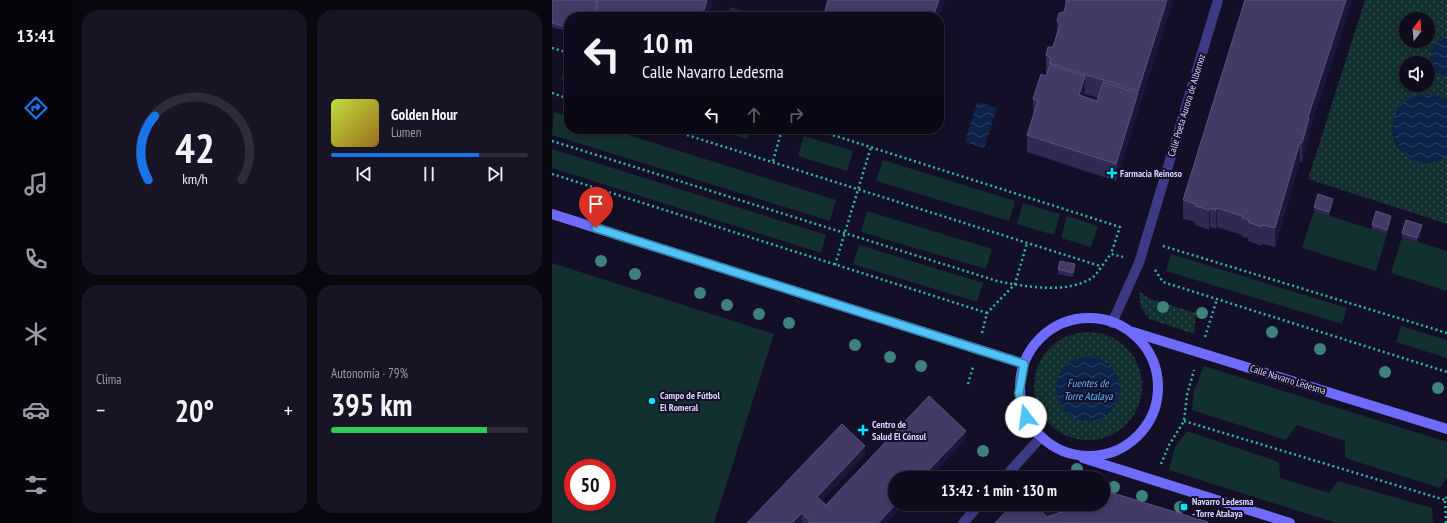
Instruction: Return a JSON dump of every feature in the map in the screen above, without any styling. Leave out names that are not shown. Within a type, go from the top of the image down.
[{"type":"main road","points":[[552,214],[1024,364]]},
{"type":"main road","points":[[1062,452],[1085,456],[1116,451],[1142,432],[1154,414],[1158,396],[1156,372],[1147,349],[1129,331],[1112,323],[1081,318],[1050,330],[1028,354],[1024,364],[1019,393],[1026,417],[1041,437],[1062,452],[1286,522]]},
{"type":"main road","name":"Calle Navarro Ledesma","points":[[1129,331],[1447,429]]},
{"type":"street","name":"Calle Poeta Aurora de Albornoz","points":[[1112,323],[1139,263],[1218,0]]},
{"type":"street","points":[[1010,471],[1041,437]]},
{"type":"street","points":[[963,523],[974,511]]},
{"type":"path","points":[[552,48],[564,52]]},
{"type":"path","points":[[552,93],[564,97]]},
{"type":"path","points":[[684,134],[1100,266]]},
{"type":"path","points":[[772,161],[780,134]]},
{"type":"path","points":[[552,141],[990,278],[1033,288],[1074,286],[1094,277],[1100,266],[1111,254],[1120,227],[830,134]]},
{"type":"path","points":[[835,265],[843,233],[871,147]]},
{"type":"path","points":[[552,174],[987,313],[1015,284],[1027,243]]},
{"type":"path","points":[[1160,245],[1447,333]]},
{"type":"path","points":[[1111,254],[1153,267],[1163,282],[1447,372]]},
{"type":"path","points":[[1204,341],[1217,299]]},
{"type":"path","points":[[1160,468],[1169,445],[1184,421],[1187,395],[1196,364]]},
{"type":"path","points":[[1184,421],[1446,499],[1446,523]]},
{"type":"green space","points":[[1365,0],[1447,0],[1447,38],[1435,45],[1435,12],[1399,12],[1399,48],[1433,48],[1431,56],[1399,56],[1399,92],[1435,92],[1435,71],[1447,77],[1447,100],[1431,95],[1417,96],[1405,103],[1397,113],[1393,125],[1394,138],[1400,149],[1412,159],[1425,163],[1439,161],[1447,157],[1447,224],[1308,179]]},
{"type":"green space","points":[[730,7],[747,12],[728,12]]},
{"type":"green space","points":[[564,70],[564,80],[561,79]]},
{"type":"green space","points":[[554,112],[564,115],[564,134],[625,134],[836,200],[830,221],[552,135]]},
{"type":"green space","points":[[731,134],[749,134],[747,139]]},
{"type":"green space","points":[[804,136],[853,151],[847,171],[798,156]]},
{"type":"green space","points":[[552,149],[826,235],[821,253],[552,168]]},
{"type":"green space","points":[[883,160],[1015,201],[1009,221],[876,181]]},
{"type":"green space","points":[[1023,203],[1060,214],[1054,235],[1017,224]]},
{"type":"green space","points":[[867,211],[992,249],[986,269],[861,232]]},
{"type":"green space","points":[[1314,211],[1387,234],[1376,271],[1302,248]]},
{"type":"green space","points":[[1067,216],[1098,226],[1091,247],[1061,238]]},
{"type":"green space","points":[[1402,237],[1447,251],[1447,291],[1391,273]]},
{"type":"green space","points":[[859,245],[983,283],[977,302],[853,264]]},
{"type":"green space","points":[[1171,254],[1347,308],[1342,324],[1166,271]]},
{"type":"green space","name":"Campo de Fútbol El Romeral","points":[[552,263],[774,334],[714,523],[552,523]]},
{"type":"green space","points":[[1139,291],[1150,299],[1196,313],[1194,334],[1150,319],[1141,308]]},
{"type":"green space","points":[[1401,326],[1447,340],[1447,358],[1396,342]]},
{"type":"green space","points":[[1088,332],[1109,336],[1126,348],[1138,365],[1142,386],[1138,407],[1126,424],[1109,436],[1088,440],[1067,436],[1050,424],[1038,407],[1034,386],[1038,365],[1050,348],[1067,336]]},
{"type":"green space","points":[[1204,366],[1447,442],[1447,477],[1440,488],[1345,458],[1345,441],[1297,425],[1286,440],[1192,410],[1194,391]]},
{"type":"green space","points":[[1187,431],[1279,462],[1280,478],[1329,493],[1338,481],[1432,508],[1433,523],[1336,523],[1169,470],[1175,447]]},
{"type":"water","points":[[1447,38],[1447,77],[1435,71],[1435,56],[1431,56],[1435,46]]},
{"type":"water","points":[[1421,94],[1436,95],[1447,100],[1447,157],[1430,163],[1415,161],[1403,153],[1396,140],[1393,127],[1396,113],[1405,101]]},
{"type":"water","points":[[977,102],[997,108],[984,148],[965,142]]},
{"type":"water","name":"Fuentes de Torre Atalaya","points":[[1088,357],[1100,359],[1111,366],[1118,377],[1120,389],[1118,401],[1111,412],[1100,419],[1088,421],[1076,419],[1065,412],[1058,401],[1056,389],[1058,377],[1065,366],[1076,359]]},
{"type":"building","points":[[552,0],[597,0],[596,12],[564,12],[564,27],[552,23]]},
{"type":"building","points":[[598,0],[707,0],[703,12],[597,12],[598,9],[596,8]]},
{"type":"building","points":[[828,0],[939,0],[935,12],[824,12]]},
{"type":"building","points":[[1067,0],[1167,0],[1138,91],[1049,63],[1051,59],[1046,55],[1048,47],[1053,47],[1060,24],[1057,21],[1059,13],[1064,12]]},
{"type":"building","points":[[1245,0],[1346,0],[1308,117],[1302,143],[1300,142],[1275,228],[1262,225],[1262,227],[1248,222],[1249,220],[1242,218],[1242,216],[1217,208],[1216,210],[1210,208],[1209,210],[1195,206],[1196,204],[1183,200]]},
{"type":"building","points":[[1050,65],[1085,76],[1079,95],[1097,101],[1103,82],[1138,93],[1116,164],[1027,135],[1038,101],[1033,99],[1041,74],[1046,76]]},
{"type":"building","points":[[1318,194],[1333,199],[1329,212],[1314,207]]},
{"type":"building","points":[[1376,211],[1391,216],[1387,230],[1372,225]]},
{"type":"building","points":[[1406,220],[1422,225],[1417,238],[1402,233]]},
{"type":"building","points":[[1060,261],[1075,264],[1073,273],[1058,269]]},
{"type":"building","points":[[929,396],[966,431],[928,471],[888,471],[888,511],[889,511],[878,523],[808,523],[810,521],[802,513],[792,523],[747,523],[842,424],[865,446],[817,497],[826,505]]},
{"type":"building","points":[[1110,492],[1208,523],[995,523],[1006,511],[1043,511],[1042,512],[1047,517],[1065,511],[1110,511]]},
{"type":"place","name":"Farmacia Reinoso","points":[[1112,173]]},
{"type":"place","name":"Campo de Fútbol El Romeral","points":[[652,401]]},
{"type":"place","name":"Centro de Salud El Cónsul","points":[[863,430]]},
{"type":"place","name":"Navarro Ledesma - Torre Atalaya","points":[[1184,507]]},
{"type":"route","points":[[596,228],[1024,364],[1019,393],[1026,417]]}]
